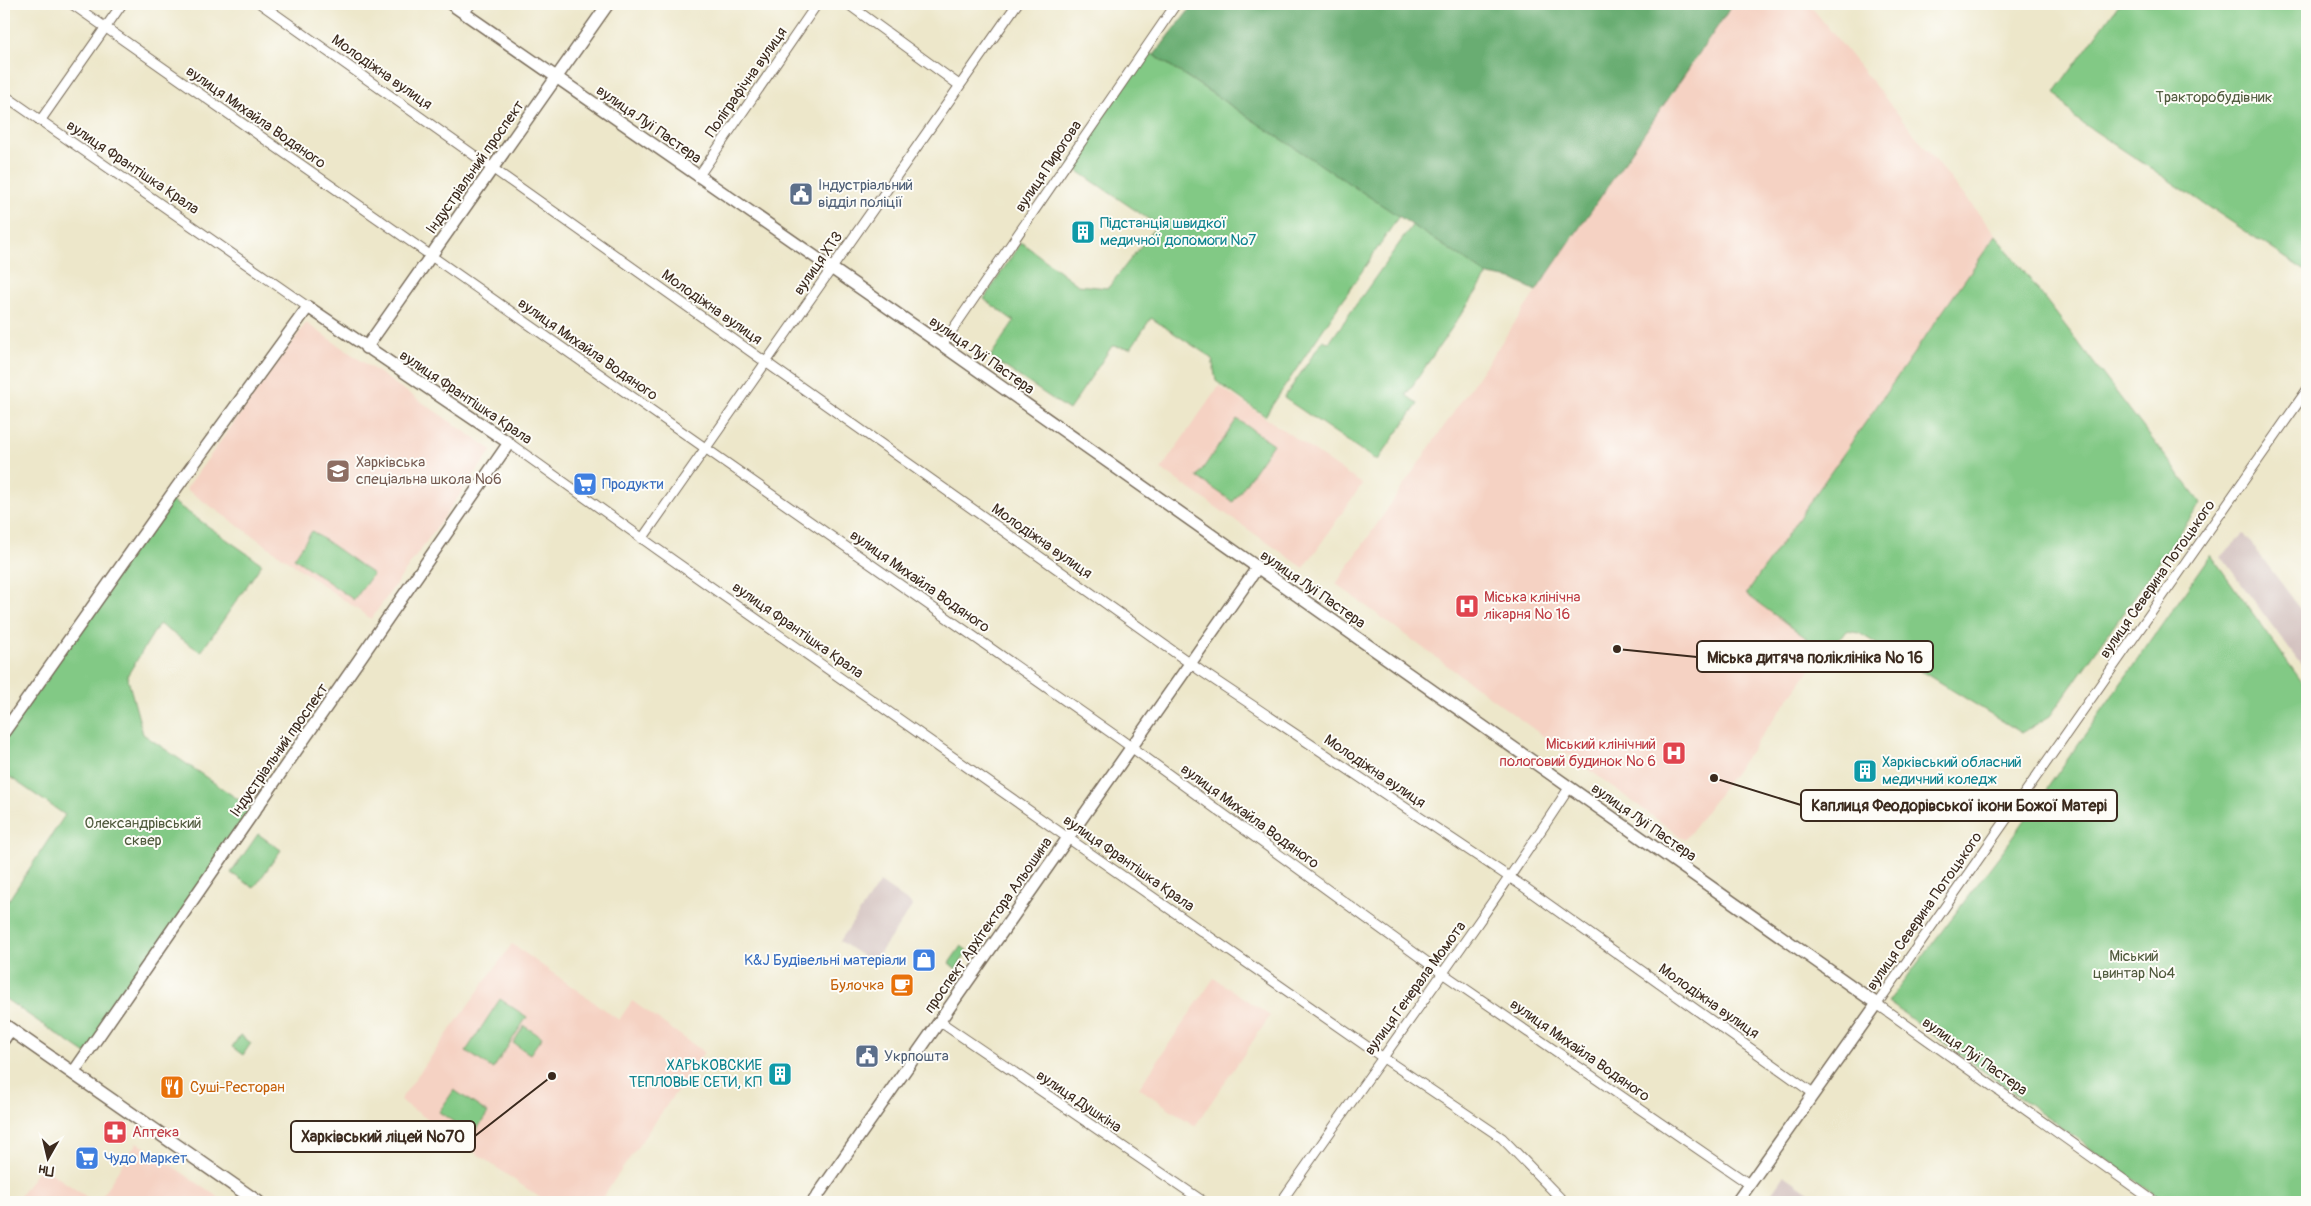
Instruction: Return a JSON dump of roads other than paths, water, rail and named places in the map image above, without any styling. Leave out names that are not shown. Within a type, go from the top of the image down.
[{"type":"main road","points":[[6,1031],[73,1073],[258,1202]]},
{"type":"street","name":"вулиця Михайла Водяного","points":[[72,4],[430,256],[706,447],[1443,973],[1749,1184]]},
{"type":"street","points":[[40,121],[122,4]]},
{"type":"street","name":"Молодіжна вулиця","points":[[261,4],[1190,663],[1510,878],[1813,1093]]},
{"type":"street","name":"вулиця Луї Пастера","points":[[451,4],[467,8],[556,78],[942,345],[2155,1202]]},
{"type":"street","name":"Індустріальний проспект","points":[[366,348],[608,4]]},
{"type":"street","name":"Поліграфічна вулиця","points":[[698,177],[817,4]]},
{"type":"street","points":[[848,4],[959,85]]},
{"type":"street","name":"вулиця ХТЗ","points":[[642,539],[1017,4]]},
{"type":"street","name":"вулиця Пирогова","points":[[942,345],[1176,4]]},
{"type":"street","name":"вулиця Франтішка Крала","points":[[4,96],[366,348],[509,443],[642,539],[1068,838],[1382,1057],[1502,1138],[1564,1202]]},
{"type":"street","points":[[4,732],[177,486],[308,307]]},
{"type":"street","name":"вулиця Северина Потоцького","points":[[1737,1202],[2307,390]]},
{"type":"street","name":"Індустріальний проспект","points":[[73,1073],[509,443]]},
{"type":"street","name":"проспект Архітектора Альошина","points":[[813,1202],[1257,568]]},
{"type":"street","name":"вулиця Генерала Момота","points":[[1281,1202],[1510,878],[1569,788]]},
{"type":"street","name":"вулиця Душкіна","points":[[939,1021],[1204,1202]]},
{"type":"place","name":"Індустріальний відділ поліції","points":[[801,194]]},
{"type":"place","name":"Підстанція швидкої медичної допомоги №7","points":[[1083,232]]},
{"type":"place","name":"Харківська спеціальна школа №6","points":[[338,471]]},
{"type":"place","name":"Продукти","points":[[585,484]]},
{"type":"place","name":"Міська клінічна лікарня № 16","points":[[1467,606]]},
{"type":"place","name":"Міська дитяча поліклініка № 16","points":[[1617,649]]},
{"type":"place","name":"Міський клінічний пологовий будинок № 6","points":[[1674,753]]},
{"type":"place","name":"Харківський обласний медичний коледж","points":[[1865,771]]},
{"type":"place","name":"Каплиця Феодорівської ікони Божої Матері","points":[[1714,778]]},
{"type":"place","name":"K&J Будівельні матеріали","points":[[924,960]]},
{"type":"place","name":"Булочка","points":[[902,985]]},
{"type":"place","name":"Укрпошта","points":[[867,1056]]},
{"type":"place","name":"ХАРЬКОВСКИЕ ТЕПЛОВЫЕ СЕТИ, КП","points":[[780,1074]]},
{"type":"place","name":"Харківський ліцей №70","points":[[552,1076]]},
{"type":"place","name":"Суші-Ресторан","points":[[172,1087]]},
{"type":"place","name":"Аптека","points":[[115,1132]]},
{"type":"place","name":"Чудо Маркет","points":[[87,1158]]},
{"type":"park label","name":"Тракторобудівник","points":[[2214,97]]},
{"type":"park label","name":"Олександрівський сквер","points":[[143,832]]},
{"type":"park label","name":"Міський цвинтар №4","points":[[2134,964]]}]
